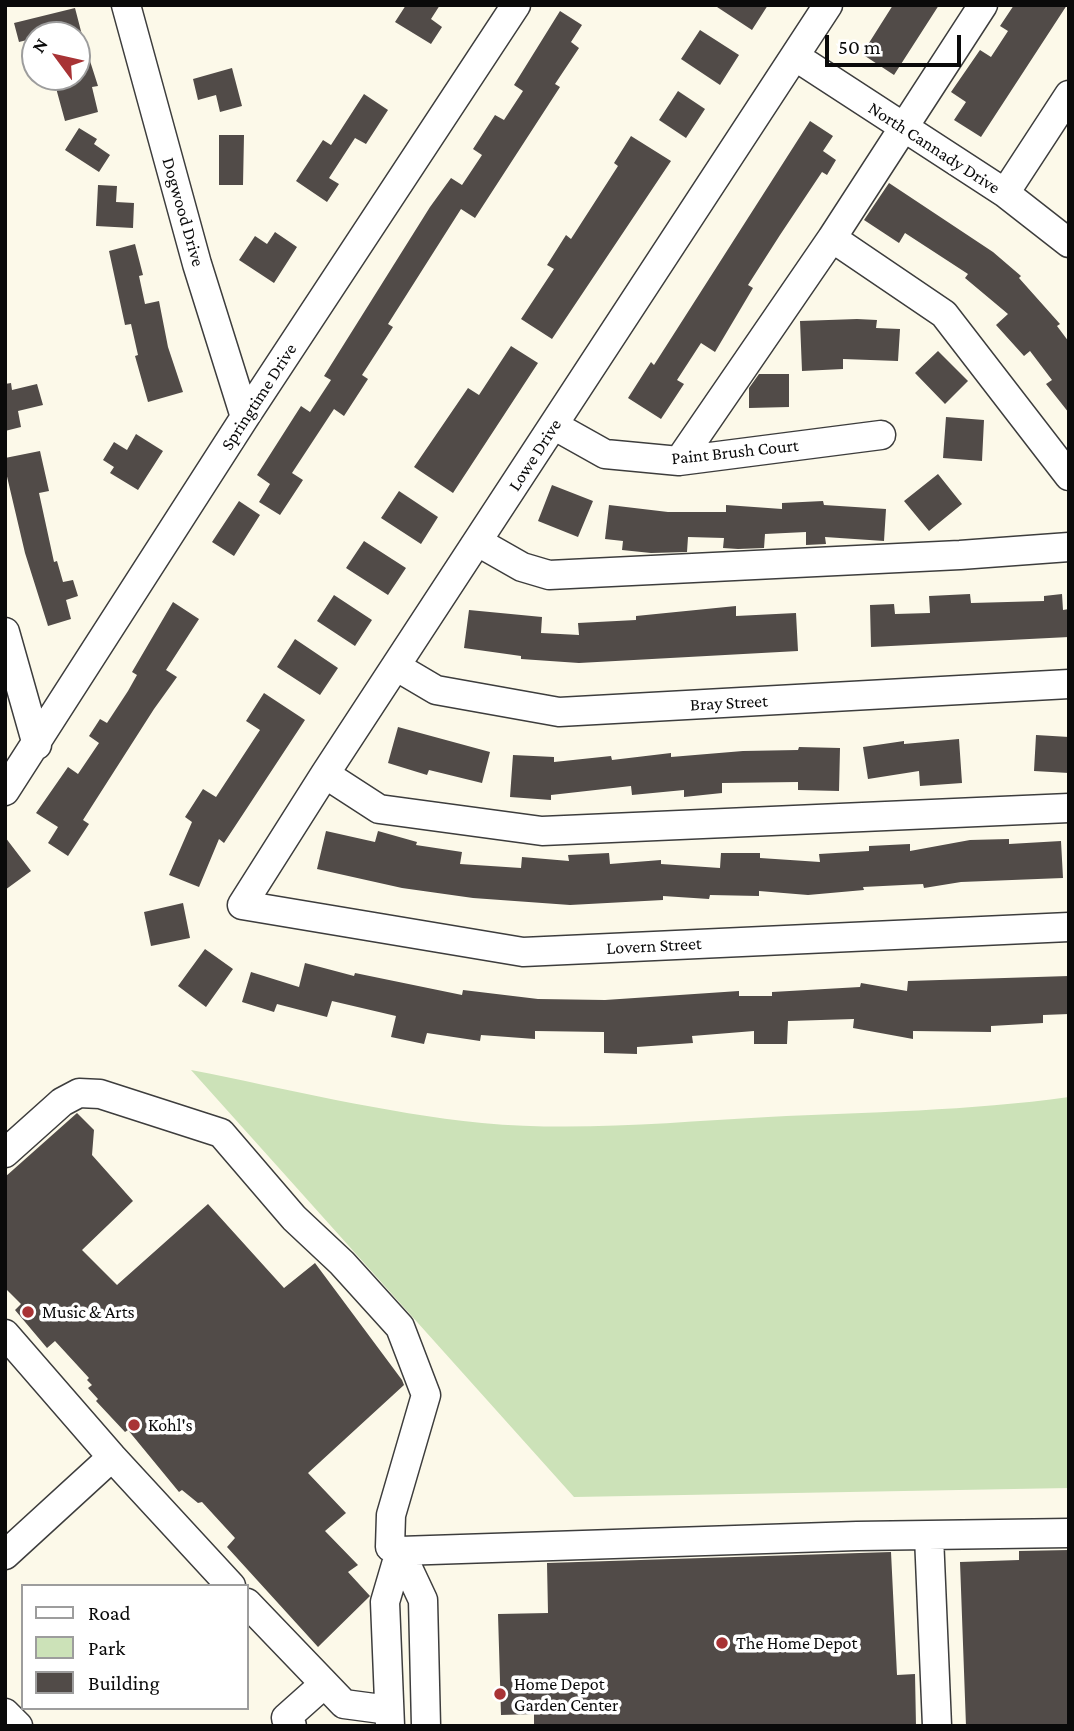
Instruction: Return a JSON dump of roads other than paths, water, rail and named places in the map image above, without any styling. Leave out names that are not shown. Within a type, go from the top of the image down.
[{"type":"street","name":"Dogwood Drive","points":[[126,5],[197,264],[245,417]]},
{"type":"street","name":"Springtime Drive","points":[[5,791],[245,417],[516,5]]},
{"type":"street","name":"Lowe Drive","points":[[242,905],[828,5]]},
{"type":"street","points":[[679,461],[832,237],[983,5]]},
{"type":"street","name":"North Cannady Drive","points":[[796,57],[902,129],[1005,192],[1069,243]]},
{"type":"street","points":[[1005,192],[1069,95]]},
{"type":"street","points":[[832,237],[944,314],[1069,476]]},
{"type":"street","name":"Paint Brush Court","points":[[555,426],[605,454],[679,461],[881,435]]},
{"type":"street","points":[[478,542],[522,567],[550,575],[960,555],[1069,547]]},
{"type":"street","points":[[5,632],[37,745]]},
{"type":"street","name":"Bray Street","points":[[397,667],[436,690],[559,712],[1069,684]]},
{"type":"street","points":[[325,774],[379,809],[542,831],[1069,808]]},
{"type":"street","name":"Lovern Street","points":[[242,905],[523,952],[1069,927]]},
{"type":"street","points":[[5,1153],[62,1102],[79,1093],[100,1094],[221,1133],[294,1217],[342,1263],[400,1327],[414,1358],[426,1395],[391,1515],[390,1547],[400,1551],[857,1535],[1069,1533]]},
{"type":"street","points":[[5,1334],[112,1457],[229,1584]]},
{"type":"street","points":[[5,1555],[112,1457]]},
{"type":"street","points":[[929,1536],[937,1726]]},
{"type":"street","points":[[248,1604],[344,1704],[390,1718],[385,1602],[400,1551]]},
{"type":"street","points":[[400,1551],[423,1600],[426,1726]]},
{"type":"street","points":[[292,1726],[286,1718],[323,1685]]},
{"type":"street","points":[[5,1713],[18,1726]]},
{"type":"place","name":"Music & Arts","points":[[28,1312]]},
{"type":"place","name":"Kohl's","points":[[134,1425]]},
{"type":"place","name":"The Home Depot","points":[[722,1643]]},
{"type":"place","name":"Home Depot Garden Center","points":[[500,1694]]}]
